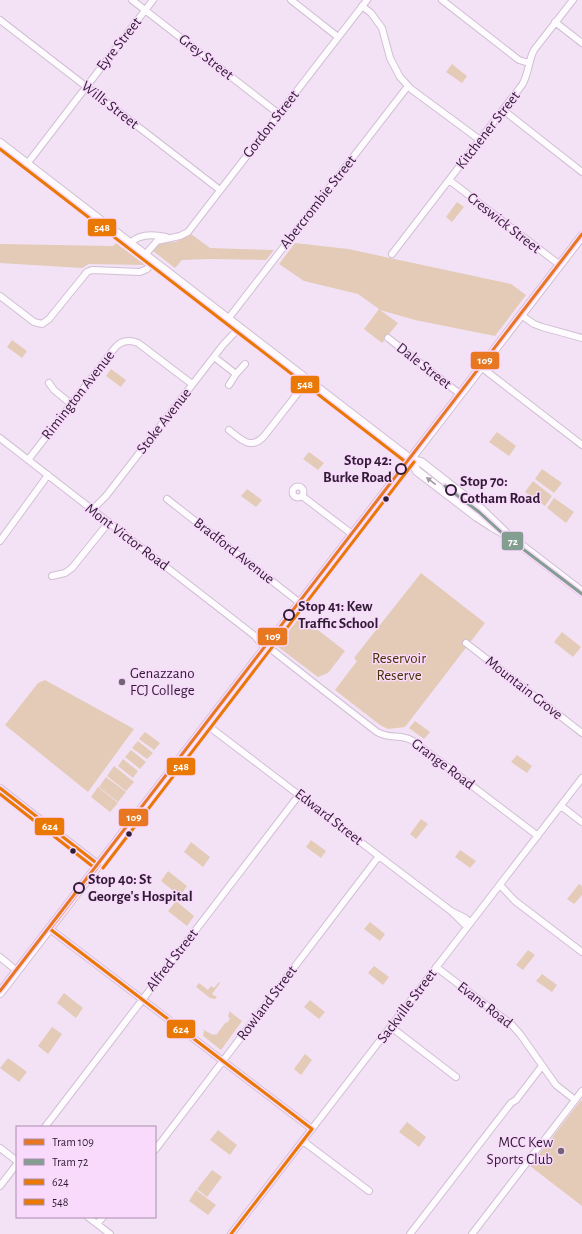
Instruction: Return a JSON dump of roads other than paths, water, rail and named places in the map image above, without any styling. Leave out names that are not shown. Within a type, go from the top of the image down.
[{"type":"main road","points":[[1,146],[27,164],[410,459],[421,462],[495,521],[508,536],[582,592]]},
{"type":"main road","points":[[0,993],[582,236]]},
{"type":"street","name":"Grey Street","points":[[132,0],[279,114]]},
{"type":"street","name":"Eyre Street","points":[[27,164],[154,0]]},
{"type":"street","points":[[291,0],[338,37]]},
{"type":"street","name":"Gordon Street","points":[[145,255],[157,241],[180,236],[188,232],[367,0]]},
{"type":"street","points":[[442,0],[519,60],[529,63]]},
{"type":"street","name":"Kitchener Street","points":[[392,254],[525,80],[534,50],[572,0]]},
{"type":"street","points":[[362,6],[371,13],[382,28],[392,64],[408,86],[480,140]]},
{"type":"street","name":"Wills Street","points":[[0,20],[220,190]]},
{"type":"street","points":[[555,22],[582,43]]},
{"type":"street","name":"Abercrombie Street","points":[[228,319],[408,86]]},
{"type":"street","points":[[503,110],[582,172]]},
{"type":"street","name":"Creswick Street","points":[[449,180],[560,265]]},
{"type":"street","name":"Gordon Street","points":[[130,243],[136,238],[142,236],[161,236],[169,238]]},
{"type":"street","points":[[0,296],[29,318],[42,324],[49,319],[90,270],[140,272],[147,269],[152,261]]},
{"type":"street","points":[[521,315],[542,327],[582,338]]},
{"type":"street","name":"Stoke Avenue","points":[[94,512],[237,326]]},
{"type":"street","name":"Dale Street","points":[[388,338],[460,394]]},
{"type":"street","name":"Rimington Avenue","points":[[28,460],[116,346],[122,342],[134,341],[141,344],[192,384]]},
{"type":"street","points":[[214,357],[236,374]]},
{"type":"street","points":[[229,385],[245,364]]},
{"type":"street","points":[[481,367],[582,445]]},
{"type":"street","points":[[229,430],[246,442],[252,444],[259,442],[308,380]]},
{"type":"street","points":[[49,383],[56,393],[71,404]]},
{"type":"street","name":"Mont Victor Road","points":[[0,438],[267,646]]},
{"type":"street","points":[[0,541],[48,475]]},
{"type":"street","points":[[302,496],[352,534]]},
{"type":"street","name":"Bradford Avenue","points":[[167,499],[300,603]]},
{"type":"street","points":[[52,576],[65,573],[72,568],[108,522]]},
{"type":"street","name":"Mountain Grove","points":[[466,643],[582,733]]},
{"type":"street","name":"Grange Road","points":[[267,646],[377,732],[387,736],[405,737],[413,741],[538,836]]},
{"type":"street","name":"Edward Street","points":[[207,725],[469,924]]},
{"type":"street","name":"Sackville Street","points":[[231,1234],[582,778]]},
{"type":"street","points":[[0,788],[99,865]]},
{"type":"street","name":"Alfred Street","points":[[46,1126],[300,795]]},
{"type":"street","points":[[561,806],[582,822]]},
{"type":"street","name":"Rowland Street","points":[[156,1149],[379,856]]},
{"type":"street","points":[[498,888],[582,952]]},
{"type":"street","points":[[50,929],[312,1129]]},
{"type":"street","points":[[0,957],[18,971]]},
{"type":"street","name":"Evans Road","points":[[436,967],[511,1024],[520,1034],[557,1086],[575,1100]]},
{"type":"street","points":[[391,1027],[456,1077]]},
{"type":"street","points":[[410,1234],[511,1103],[516,1100],[542,1066]]},
{"type":"street","points":[[481,1234],[474,1232],[582,1091]]},
{"type":"street","points":[[303,1141],[369,1191]]},
{"type":"street","points":[[0,1148],[16,1162]]},
{"type":"street","points":[[0,1186],[16,1164]]},
{"type":"street","points":[[89,1218],[110,1234]]},
{"type":"street","points":[[97,1224],[102,1218]]},
{"type":"tram line","name":"109","points":[[0,991],[582,234]]},
{"type":"tram line","name":"72","points":[[445,486],[479,512],[502,533],[582,594]]},
{"type":"place","name":"Stop 42: Burke Road","points":[[401,469]]},
{"type":"place","name":"Stop 70: Cotham Road","points":[[451,490]]},
{"type":"place","name":"Stop 41: Kew Traffic School","points":[[289,615]]},
{"type":"place","name":"Genazzano FCJ College","points":[[122,682]]},
{"type":"place","name":"Stop 40: St George's Hospital","points":[[79,888]]},
{"type":"place","name":"MCC Kew Sports Club","points":[[561,1151]]},
{"type":"park label","name":"Reservoir Reserve","points":[[399,666]]}]
